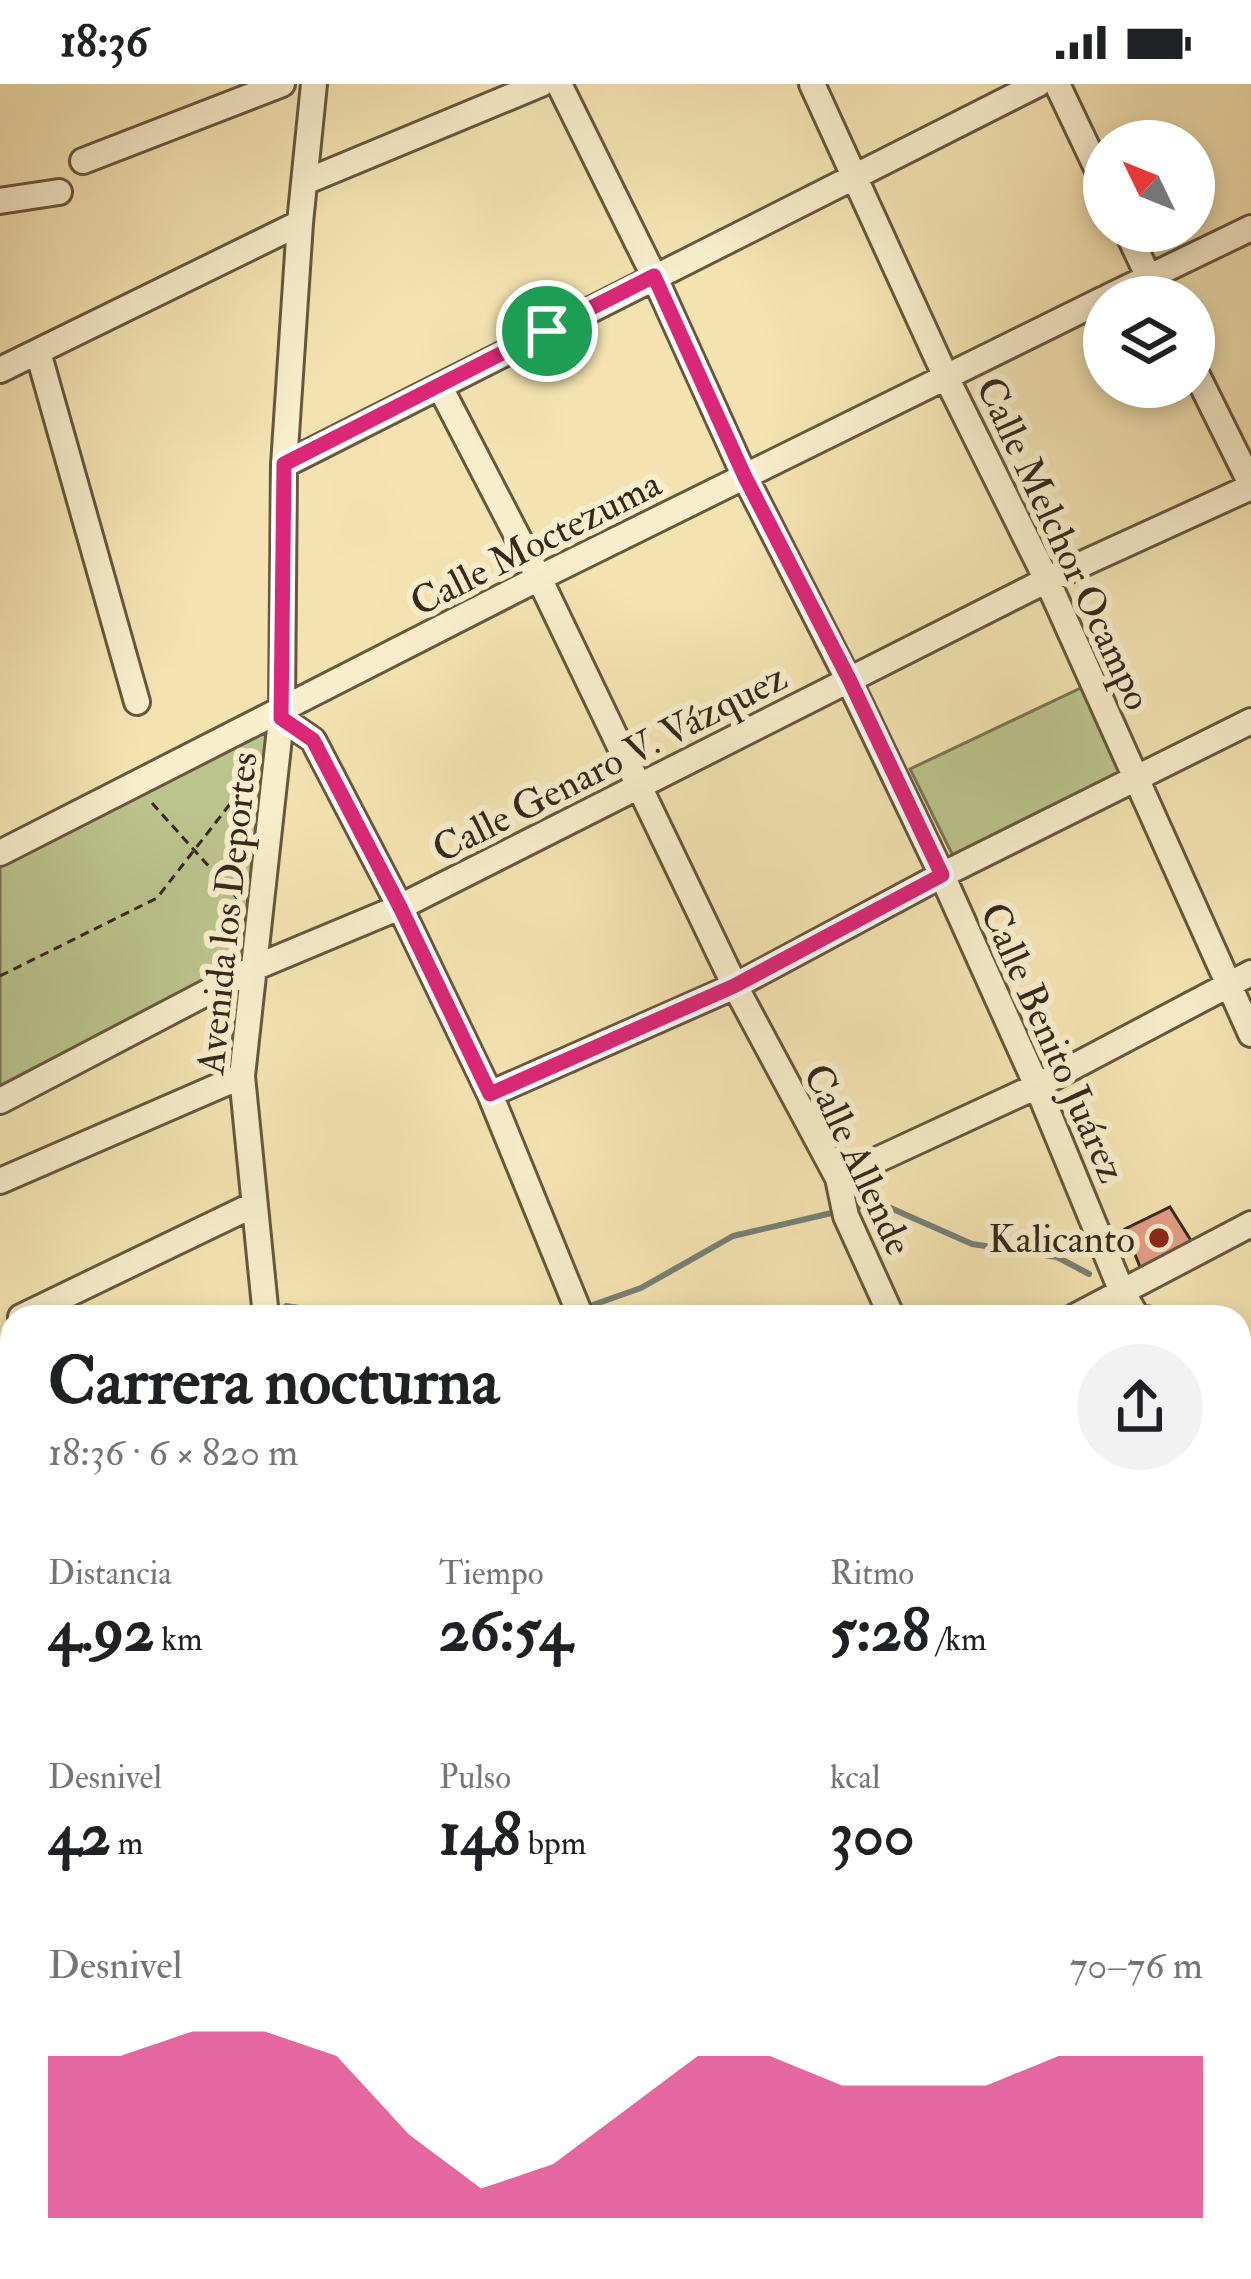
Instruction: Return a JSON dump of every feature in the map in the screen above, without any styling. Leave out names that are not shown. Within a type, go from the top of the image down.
[{"type":"street","points":[[83,161],[282,84]]},
{"type":"street","name":"Avenida los Deportes","points":[[265,1305],[242,1076],[282,714],[284,464],[314,84]]},
{"type":"street","points":[[305,182],[542,84]]},
{"type":"street","name":"Calle Benito Juárez","points":[[559,84],[654,276],[745,477],[850,681],[942,875],[1130,1305]]},
{"type":"street","name":"Calle Melchor Ocampo","points":[[812,84],[945,375],[1047,580],[1251,1034]]},
{"type":"street","points":[[284,464],[1038,84]]},
{"type":"street","points":[[1057,84],[1083,139]]},
{"type":"street","points":[[0,201],[59,192]]},
{"type":"street","points":[[0,370],[300,223]]},
{"type":"street","name":"Calle Moctezuma","points":[[1172,276],[1251,228]]},
{"type":"street","name":"Calle Moctezuma","points":[[0,853],[282,714],[539,578],[1083,309]]},
{"type":"street","points":[[38,352],[137,703]]},
{"type":"street","name":"Calle Allende","points":[[440,387],[539,578],[734,986],[842,1196],[887,1305]]},
{"type":"street","points":[[1213,408],[1251,485]]},
{"type":"street","name":"Calle Genaro V. Vázquez","points":[[0,1100],[254,968],[400,907],[1047,580],[1251,485]]},
{"type":"street","points":[[282,714],[313,740],[400,907],[490,1094],[577,1305]]},
{"type":"street","points":[[490,1094],[734,986],[942,875],[1251,721]]},
{"type":"street","points":[[842,1196],[1037,1086],[1251,974]]},
{"type":"street","points":[[0,1181],[242,1076]]},
{"type":"street","points":[[46,1305],[253,1205]]},
{"type":"street","points":[[1097,1305],[1251,1224]]},
{"type":"path","points":[[0,976],[157,898],[251,778]]},
{"type":"path","points":[[136,784],[259,922]]},
{"type":"green space","points":[[1085,686],[1128,778],[956,862],[910,769]]},
{"type":"green space","points":[[281,718],[254,968],[0,1089],[0,864]]},
{"type":"building","name":"Kalicanto","points":[[1170,1207],[1195,1247],[1158,1267],[1140,1267],[1125,1229]]},
{"type":"waterway","points":[[849,1209],[877,1202],[972,1244],[1057,1257],[1089,1274]]},
{"type":"waterway","points":[[593,1305],[641,1288],[733,1236],[836,1212]]},
{"type":"place","name":"Kalicanto","points":[[1159,1238]]},
{"type":"route","points":[[654,276],[745,477],[850,681],[942,875],[734,986],[490,1094],[313,740],[281,718],[284,464],[547,331],[654,276]]}]
